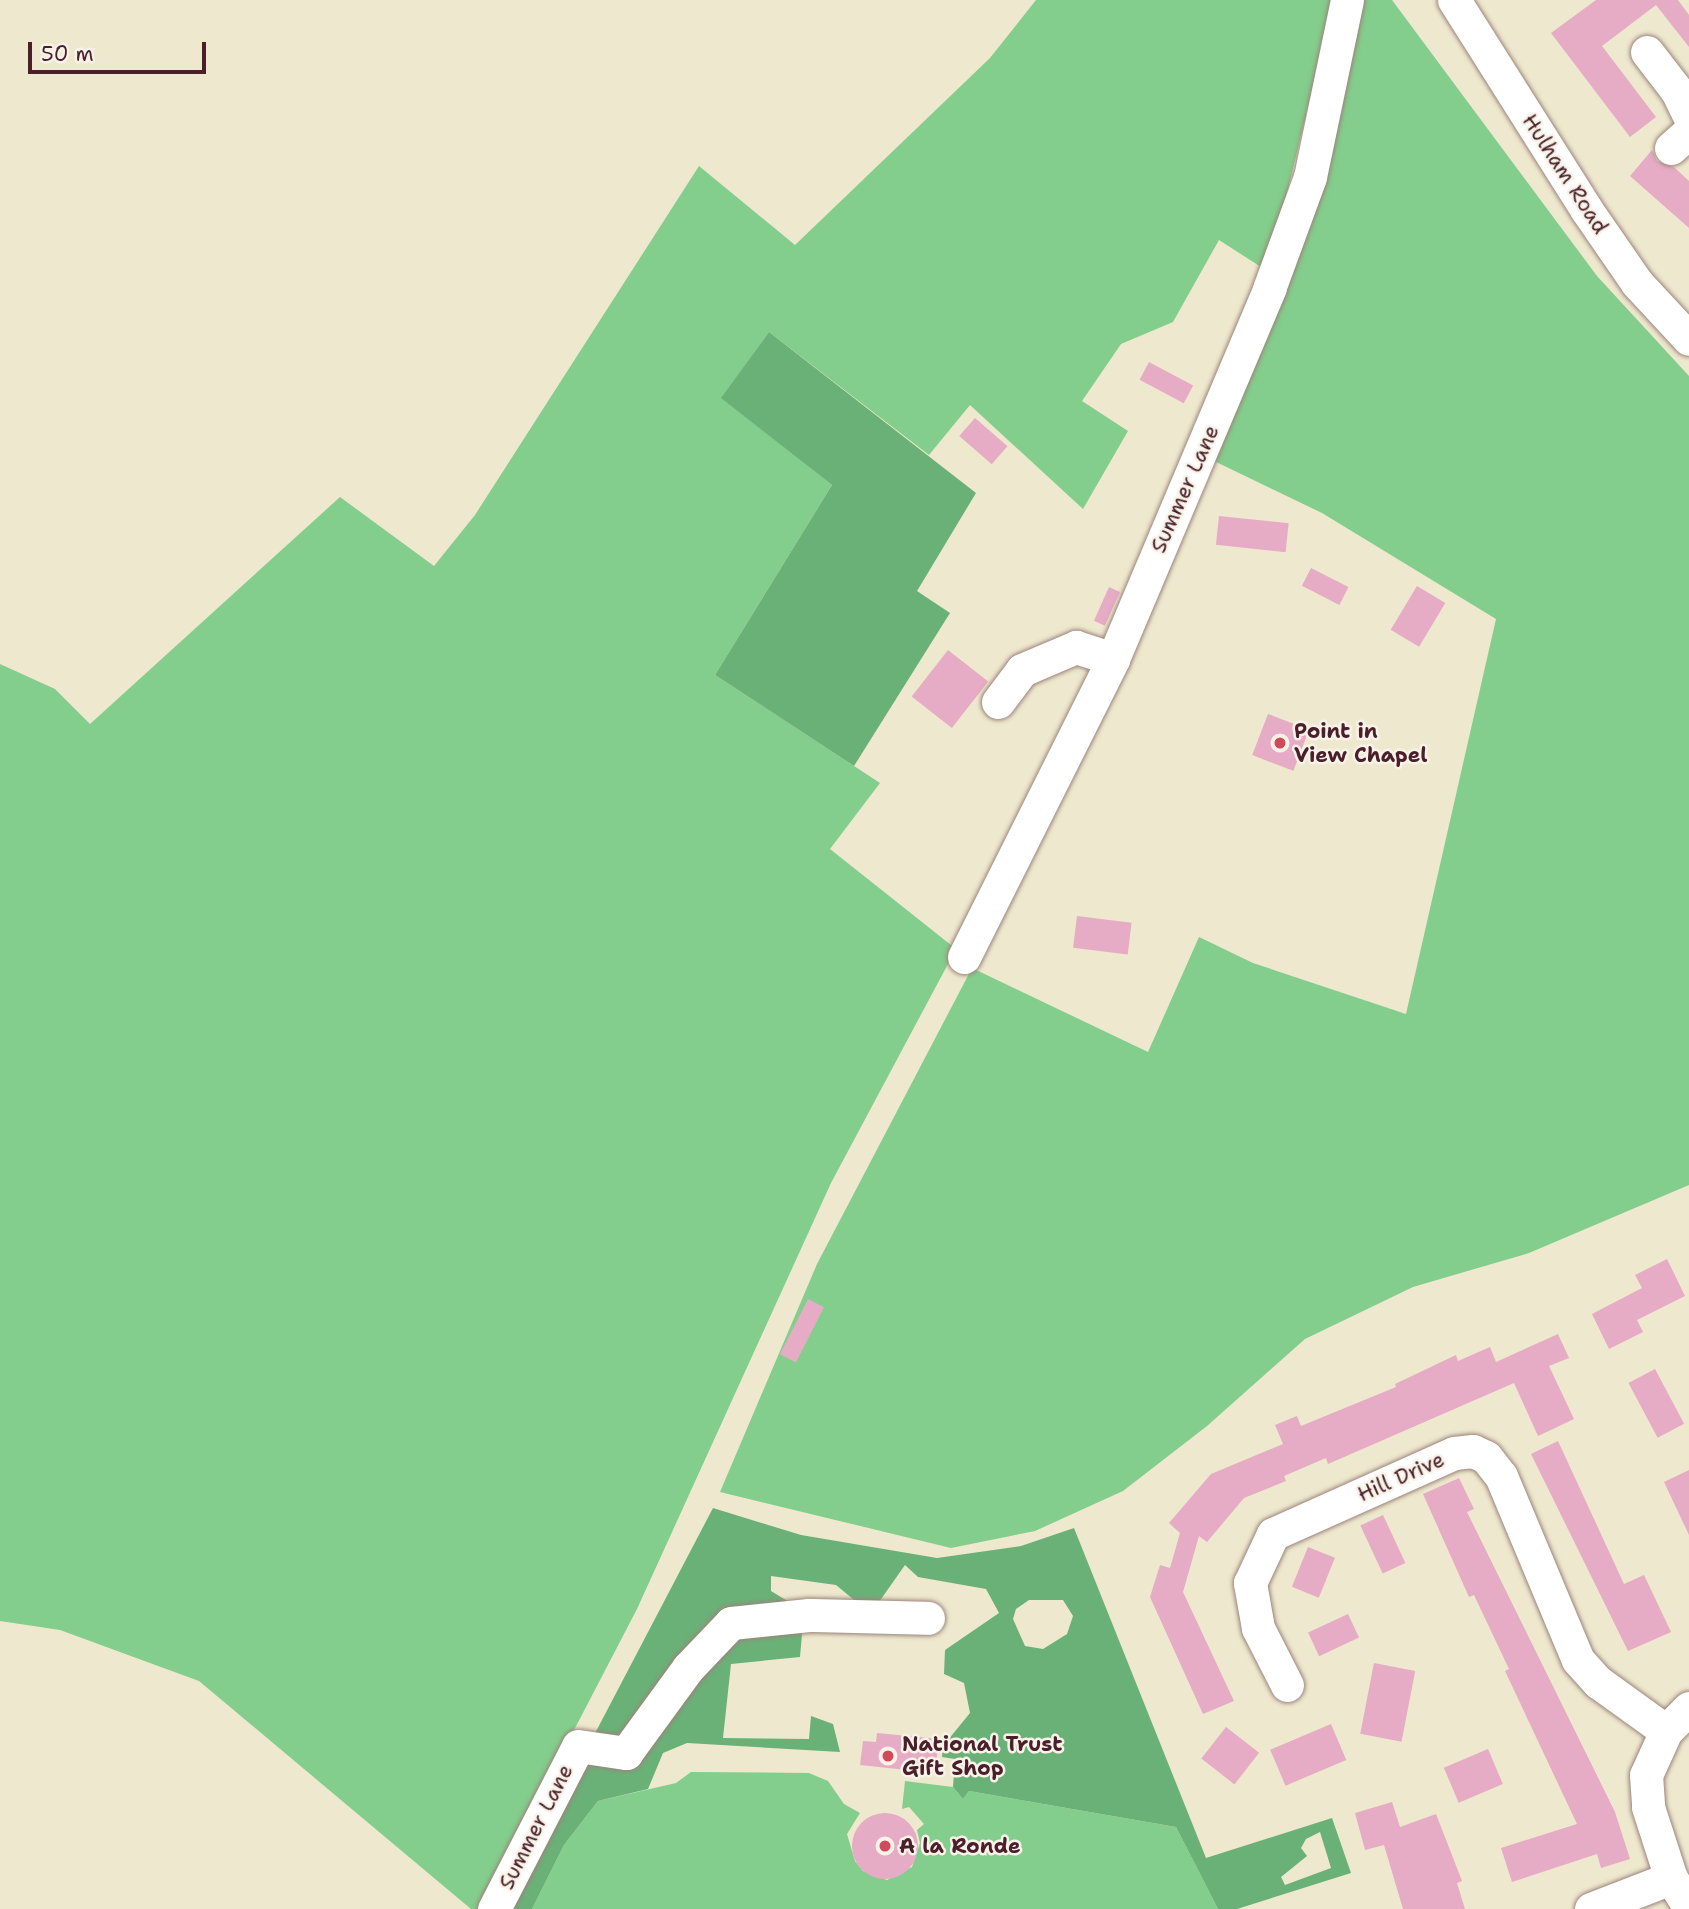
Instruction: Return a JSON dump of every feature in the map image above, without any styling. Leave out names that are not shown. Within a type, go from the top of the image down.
[{"type":"street","name":"Summer Lane","points":[[964,957],[1113,659],[1219,414],[1310,177],[1348,0]]},
{"type":"street","name":"Hulham Road","points":[[1454,0],[1586,209],[1637,282],[1689,340]]},
{"type":"street","points":[[1647,51],[1677,91],[1689,116]]},
{"type":"street","points":[[998,702],[1022,670],[1076,647],[1113,659]]},
{"type":"street","name":"Hill Drive","points":[[1287,1685],[1258,1628],[1250,1583],[1273,1534],[1454,1453],[1473,1451],[1486,1457],[1501,1476],[1578,1660],[1598,1682],[1678,1719]]},
{"type":"street","name":"Summer Lane","points":[[494,1909],[578,1746],[626,1753],[688,1668],[731,1623],[757,1617],[835,1615],[928,1618]]},
{"type":"street","points":[[1678,1719],[1646,1775],[1648,1807],[1671,1878],[1689,1907]]},
{"type":"street","points":[[1591,1909],[1671,1878]]},
{"type":"green space","points":[[1036,0],[1334,0],[1286,197],[1261,267],[1219,240],[1173,322],[1121,344],[1082,401],[1128,431],[1083,509],[970,405],[929,455],[769,332],[722,398],[832,485],[715,675],[880,783],[830,849],[956,949],[831,1183],[637,1609],[495,1882],[477,1909],[471,1909],[199,1681],[60,1630],[0,1621],[0,664],[55,689],[90,724],[340,497],[434,566],[475,515],[699,166],[795,245],[990,58]]},
{"type":"green space","points":[[1359,0],[1392,0],[1597,276],[1689,376],[1689,1185],[1529,1253],[1413,1287],[1305,1339],[1207,1426],[1123,1491],[1035,1531],[951,1548],[720,1492],[817,1264],[972,968],[1148,1052],[1199,937],[1253,963],[1406,1014],[1496,619],[1322,513],[1210,459]]},
{"type":"green space","points":[[769,332],[976,493],[917,591],[950,613],[854,766],[715,675],[832,485],[721,398]]},
{"type":"green space","points":[[713,1508],[801,1535],[937,1558],[1021,1546],[1074,1528],[1206,1858],[1332,1818],[1351,1873],[1237,1909],[1218,1909],[1176,1827],[969,1791],[963,1799],[953,1787],[955,1759],[942,1757],[943,1746],[970,1713],[964,1683],[944,1674],[945,1650],[999,1613],[986,1589],[918,1577],[905,1565],[879,1602],[859,1604],[836,1585],[771,1576],[771,1591],[794,1605],[802,1634],[800,1657],[731,1664],[723,1738],[809,1739],[811,1716],[833,1724],[840,1752],[687,1743],[663,1753],[648,1789],[598,1801],[564,1845],[532,1909],[503,1909]],"holes":[[[1029,1600],[1063,1600],[1073,1616],[1067,1634],[1043,1649],[1025,1646],[1013,1619],[1016,1609]],[[1320,1832],[1331,1868],[1285,1885],[1281,1877],[1307,1856],[1301,1848],[1306,1839]]]},
{"type":"green space","points":[[691,1772],[809,1773],[828,1781],[844,1804],[860,1813],[847,1834],[855,1861],[863,1871],[887,1880],[912,1867],[920,1843],[917,1830],[924,1824],[909,1807],[902,1809],[905,1781],[953,1787],[963,1799],[969,1791],[1176,1827],[1218,1909],[532,1909],[564,1845],[598,1801],[676,1783]]},
{"type":"building","points":[[1596,0],[1678,0],[1689,15],[1689,47],[1656,5],[1602,46],[1656,117],[1630,137],[1551,33]]},
{"type":"building","points":[[1652,150],[1657,161],[1674,167],[1689,181],[1689,228],[1630,176]]},
{"type":"building","points":[[1149,362],[1193,385],[1184,403],[1140,380]]},
{"type":"building","points":[[975,418],[1007,446],[992,464],[959,436]]},
{"type":"building","points":[[1219,516],[1289,523],[1286,552],[1216,545]]},
{"type":"building","points":[[1311,568],[1348,587],[1339,605],[1302,586]]},
{"type":"building","points":[[1417,586],[1445,603],[1419,647],[1391,630]]},
{"type":"building","points":[[1109,587],[1120,592],[1105,626],[1094,621]]},
{"type":"building","points":[[948,650],[988,681],[952,728],[912,696]]},
{"type":"building","name":"Point in View Chapel","points":[[1268,714],[1309,730],[1293,771],[1252,755]]},
{"type":"building","points":[[1077,916],[1132,923],[1128,954],[1073,948]]},
{"type":"building","points":[[1667,1259],[1685,1296],[1637,1320],[1643,1332],[1609,1349],[1592,1314],[1642,1288],[1635,1275]]},
{"type":"building","points":[[808,1299],[824,1307],[796,1362],[780,1354]]},
{"type":"building","points":[[1558,1334],[1569,1358],[1549,1366],[1574,1419],[1538,1436],[1514,1383],[1328,1464],[1326,1458],[1284,1476],[1286,1481],[1244,1498],[1207,1542],[1199,1536],[1183,1592],[1234,1701],[1203,1714],[1150,1597],[1160,1565],[1170,1568],[1180,1533],[1169,1523],[1211,1474],[1283,1444],[1275,1425],[1297,1416],[1301,1426],[1396,1387],[1395,1384],[1456,1355],[1458,1361],[1490,1347],[1496,1362]]},
{"type":"building","points":[[1655,1369],[1684,1424],[1658,1438],[1629,1383]]},
{"type":"building","points":[[1558,1441],[1624,1584],[1644,1575],[1671,1632],[1628,1651],[1531,1454]]},
{"type":"building","points":[[1689,1470],[1689,1535],[1664,1482]]},
{"type":"building","points":[[1459,1478],[1474,1509],[1467,1512],[1615,1812],[1630,1859],[1601,1868],[1597,1854],[1512,1882],[1501,1848],[1577,1824],[1505,1671],[1509,1669],[1474,1595],[1469,1597],[1423,1494]]},
{"type":"building","points":[[1383,1515],[1405,1563],[1383,1574],[1360,1526]]},
{"type":"building","points":[[1308,1547],[1335,1558],[1319,1598],[1292,1587]]},
{"type":"building","points":[[1348,1614],[1359,1638],[1319,1656],[1308,1633]]},
{"type":"building","points":[[1374,1663],[1415,1671],[1401,1742],[1360,1734]]},
{"type":"building","points":[[1331,1724],[1346,1760],[1285,1786],[1270,1750]]},
{"type":"building","points":[[1226,1727],[1259,1753],[1234,1784],[1201,1759]]},
{"type":"building","points":[[877,1733],[939,1739],[935,1773],[860,1765],[863,1741],[876,1742]]},
{"type":"building","points":[[1488,1749],[1503,1784],[1459,1803],[1444,1768]]},
{"type":"building","points":[[1392,1802],[1400,1827],[1436,1814],[1462,1881],[1457,1883],[1465,1909],[1403,1909],[1384,1845],[1365,1850],[1355,1813]]},
{"type":"building","name":"A la Ronde","points":[[885,1813],[908,1823],[918,1846],[908,1869],[885,1879],[862,1869],[852,1846],[862,1823]]},
{"type":"place","name":"Point in View Chapel","points":[[1280,743]]},
{"type":"place","name":"National Trust Gift Shop","points":[[888,1756]]},
{"type":"place","name":"A la Ronde","points":[[885,1846]]}]
